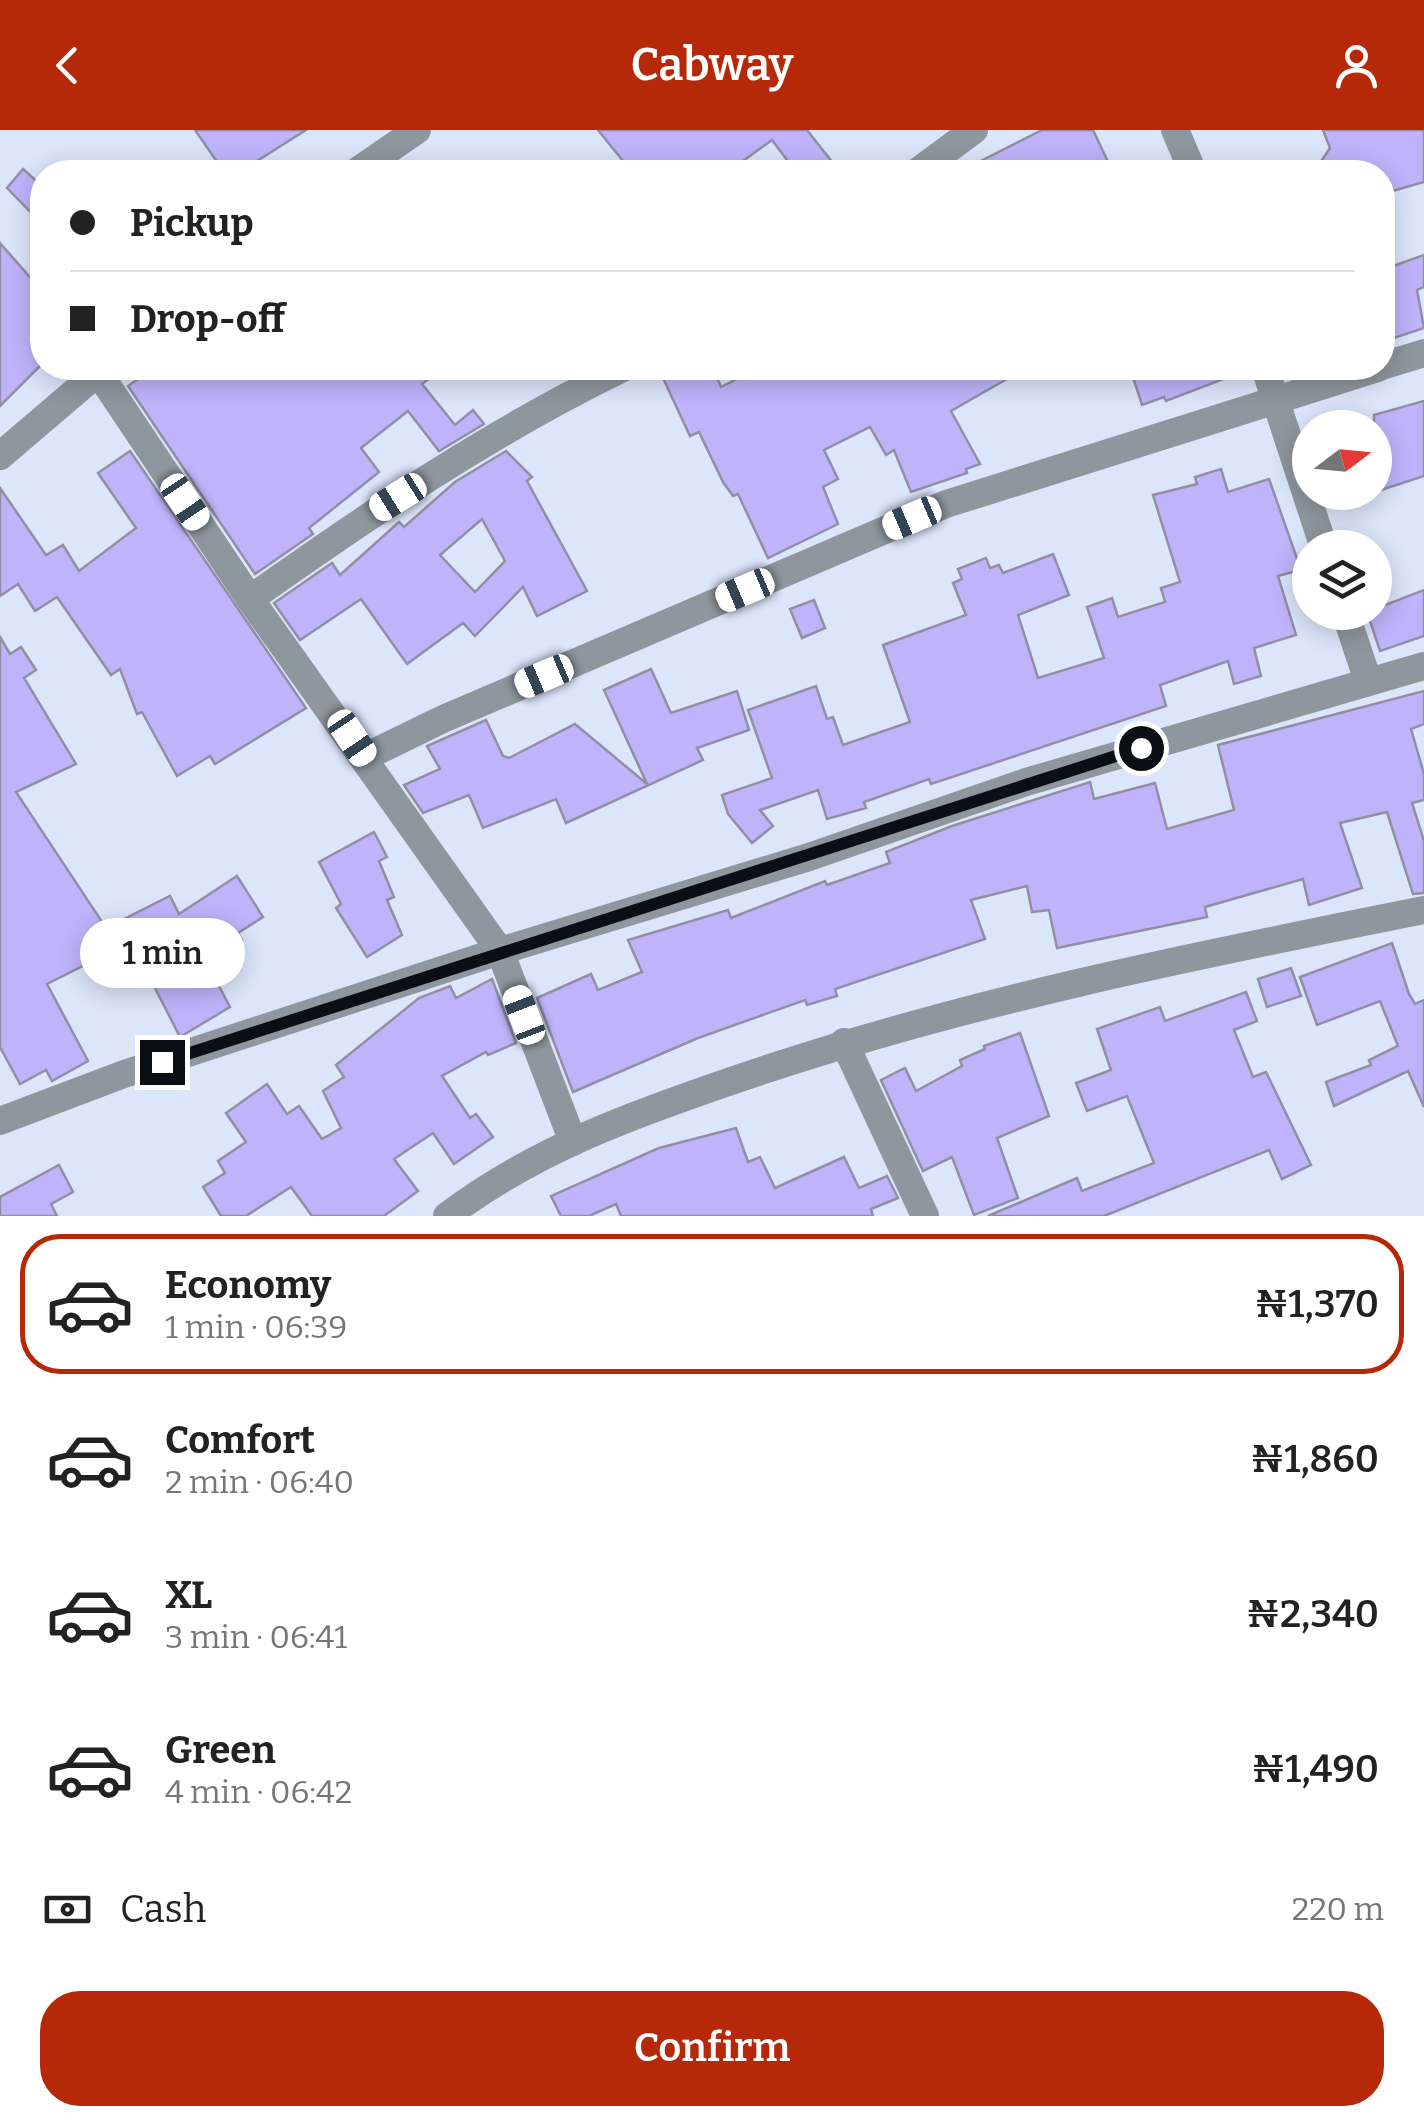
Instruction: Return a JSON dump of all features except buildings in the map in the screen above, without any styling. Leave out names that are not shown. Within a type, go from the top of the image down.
[{"type":"street","points":[[373,160],[417,130]]},
{"type":"street","points":[[934,160],[974,130]]},
{"type":"street","points":[[1175,130],[1188,160]]},
{"type":"street","points":[[1395,362],[1424,353]]},
{"type":"street","points":[[0,456],[89,380]]},
{"type":"street","points":[[108,380],[250,599],[500,951],[572,1142]]},
{"type":"street","points":[[250,599],[370,514],[525,418],[600,380]]},
{"type":"street","points":[[1268,380],[1318,530]]},
{"type":"street","points":[[364,757],[443,719],[946,504],[1338,380]]},
{"type":"street","points":[[1351,630],[1368,682]]},
{"type":"street","points":[[3,1114],[500,951],[809,857],[1026,782],[1424,666]]},
{"type":"street","points":[[448,1216],[498,1177],[629,1116],[844,1042],[1121,970],[1424,910]]},
{"type":"street","points":[[844,1042],[924,1216]]},
{"type":"route","points":[[162,1062],[1141,748]]}]
